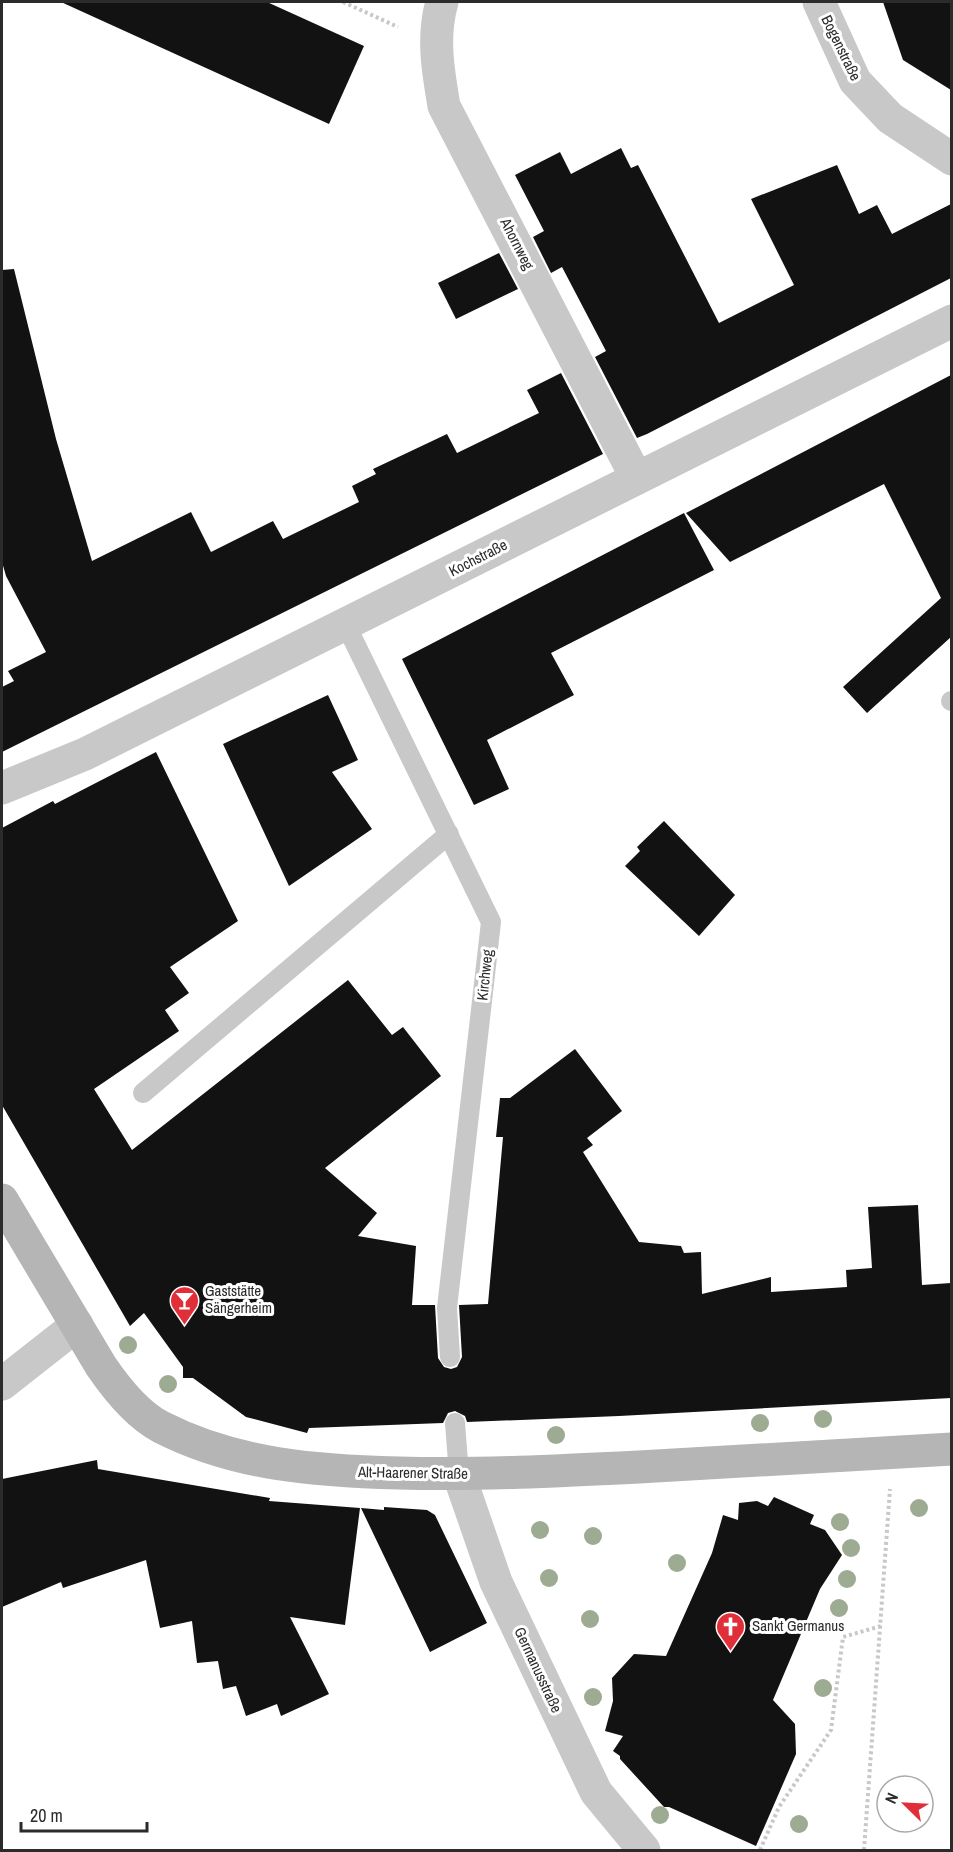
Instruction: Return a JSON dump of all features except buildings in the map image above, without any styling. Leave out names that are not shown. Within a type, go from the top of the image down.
[{"type":"main road","name":"Alt-Haarener Straße","points":[[2,1200],[107,1375],[128,1400],[158,1426],[196,1443],[244,1458],[329,1471],[459,1475],[573,1471],[951,1449]]},
{"type":"street","name":"Ahornweg","points":[[442,2],[438,15],[437,64],[444,106],[636,477]]},
{"type":"street","name":"Bogenstraße","points":[[819,2],[855,81],[890,118],[951,159]]},
{"type":"street","name":"Kochstraße","points":[[2,788],[85,754],[951,321]]},
{"type":"street","points":[[2,1384],[77,1325]]},
{"type":"street","name":"Germanusstraße","points":[[459,1475],[496,1582],[596,1792],[644,1851]]},
{"type":"lane","name":"Kirchweg","points":[[346,625],[491,922],[447,1308],[450,1357]]},
{"type":"lane","points":[[143,1093],[448,834]]},
{"type":"lane","points":[[455,1423],[459,1475]]},
{"type":"path","points":[[343,2],[437,45]]},
{"type":"path","points":[[864,1851],[892,1453]]},
{"type":"path","points":[[760,1851],[779,1807],[831,1730],[843,1637],[881,1626]]},
{"type":"place","name":"Gaststätte Sängerheim","points":[[184,1326]]},
{"type":"place","name":"Sankt Germanus","points":[[731,1652]]}]
